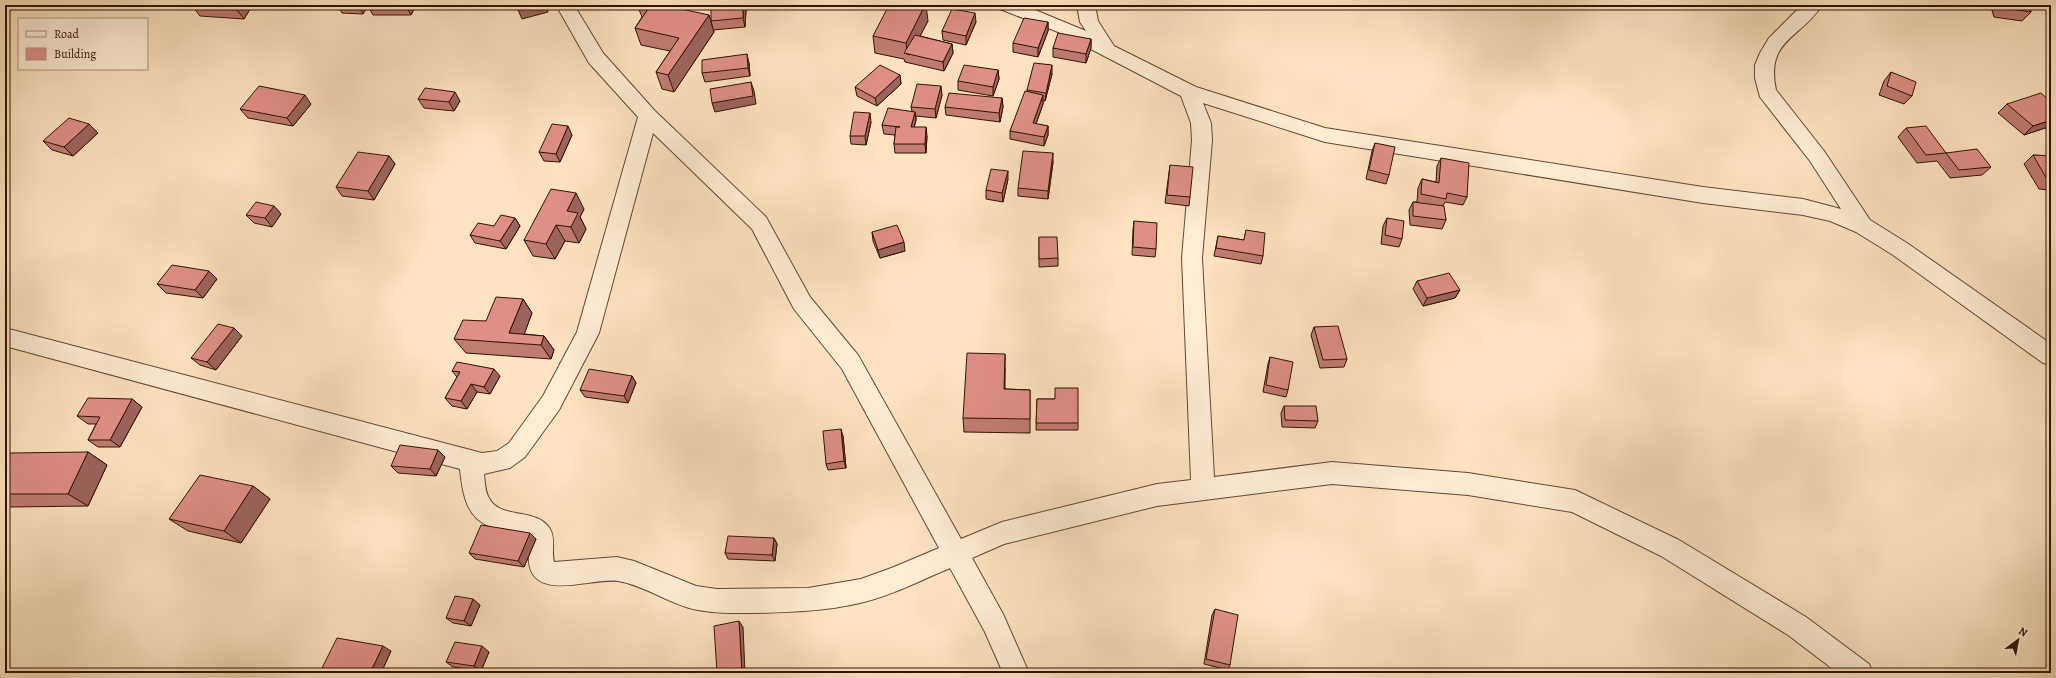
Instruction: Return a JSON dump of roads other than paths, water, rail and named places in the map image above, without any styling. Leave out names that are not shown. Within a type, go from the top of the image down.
[{"type":"street","points":[[565,5],[596,58],[648,116],[759,223],[802,303],[850,362],[954,553],[994,623],[1016,673]]},
{"type":"street","points":[[1013,7],[1039,5]]},
{"type":"street","points":[[1086,5],[1089,22],[1107,49]]},
{"type":"street","points":[[1813,5],[1771,46],[1767,56],[1763,81],[1767,92],[1817,156],[1862,226]]},
{"type":"street","points":[[1013,7],[1064,28],[1189,92],[1325,135],[1703,195],[1803,207],[1833,214],[1862,226],[1900,249],[2051,356]]},
{"type":"street","points":[[1189,92],[1201,123],[1202,140],[1192,258],[1203,490]]},
{"type":"street","points":[[5,337],[482,464],[502,461],[517,450],[551,403],[588,333],[648,116]]},
{"type":"street","points":[[471,461],[478,503],[482,509],[489,515],[533,528],[538,532],[542,542],[541,562],[546,571],[552,574],[617,569],[634,573],[696,598],[717,601],[808,600],[861,590],[898,578],[1002,532],[1157,495],[1332,473],[1468,484],[1575,501],[1670,548],[1797,626],[1860,673]]}]
